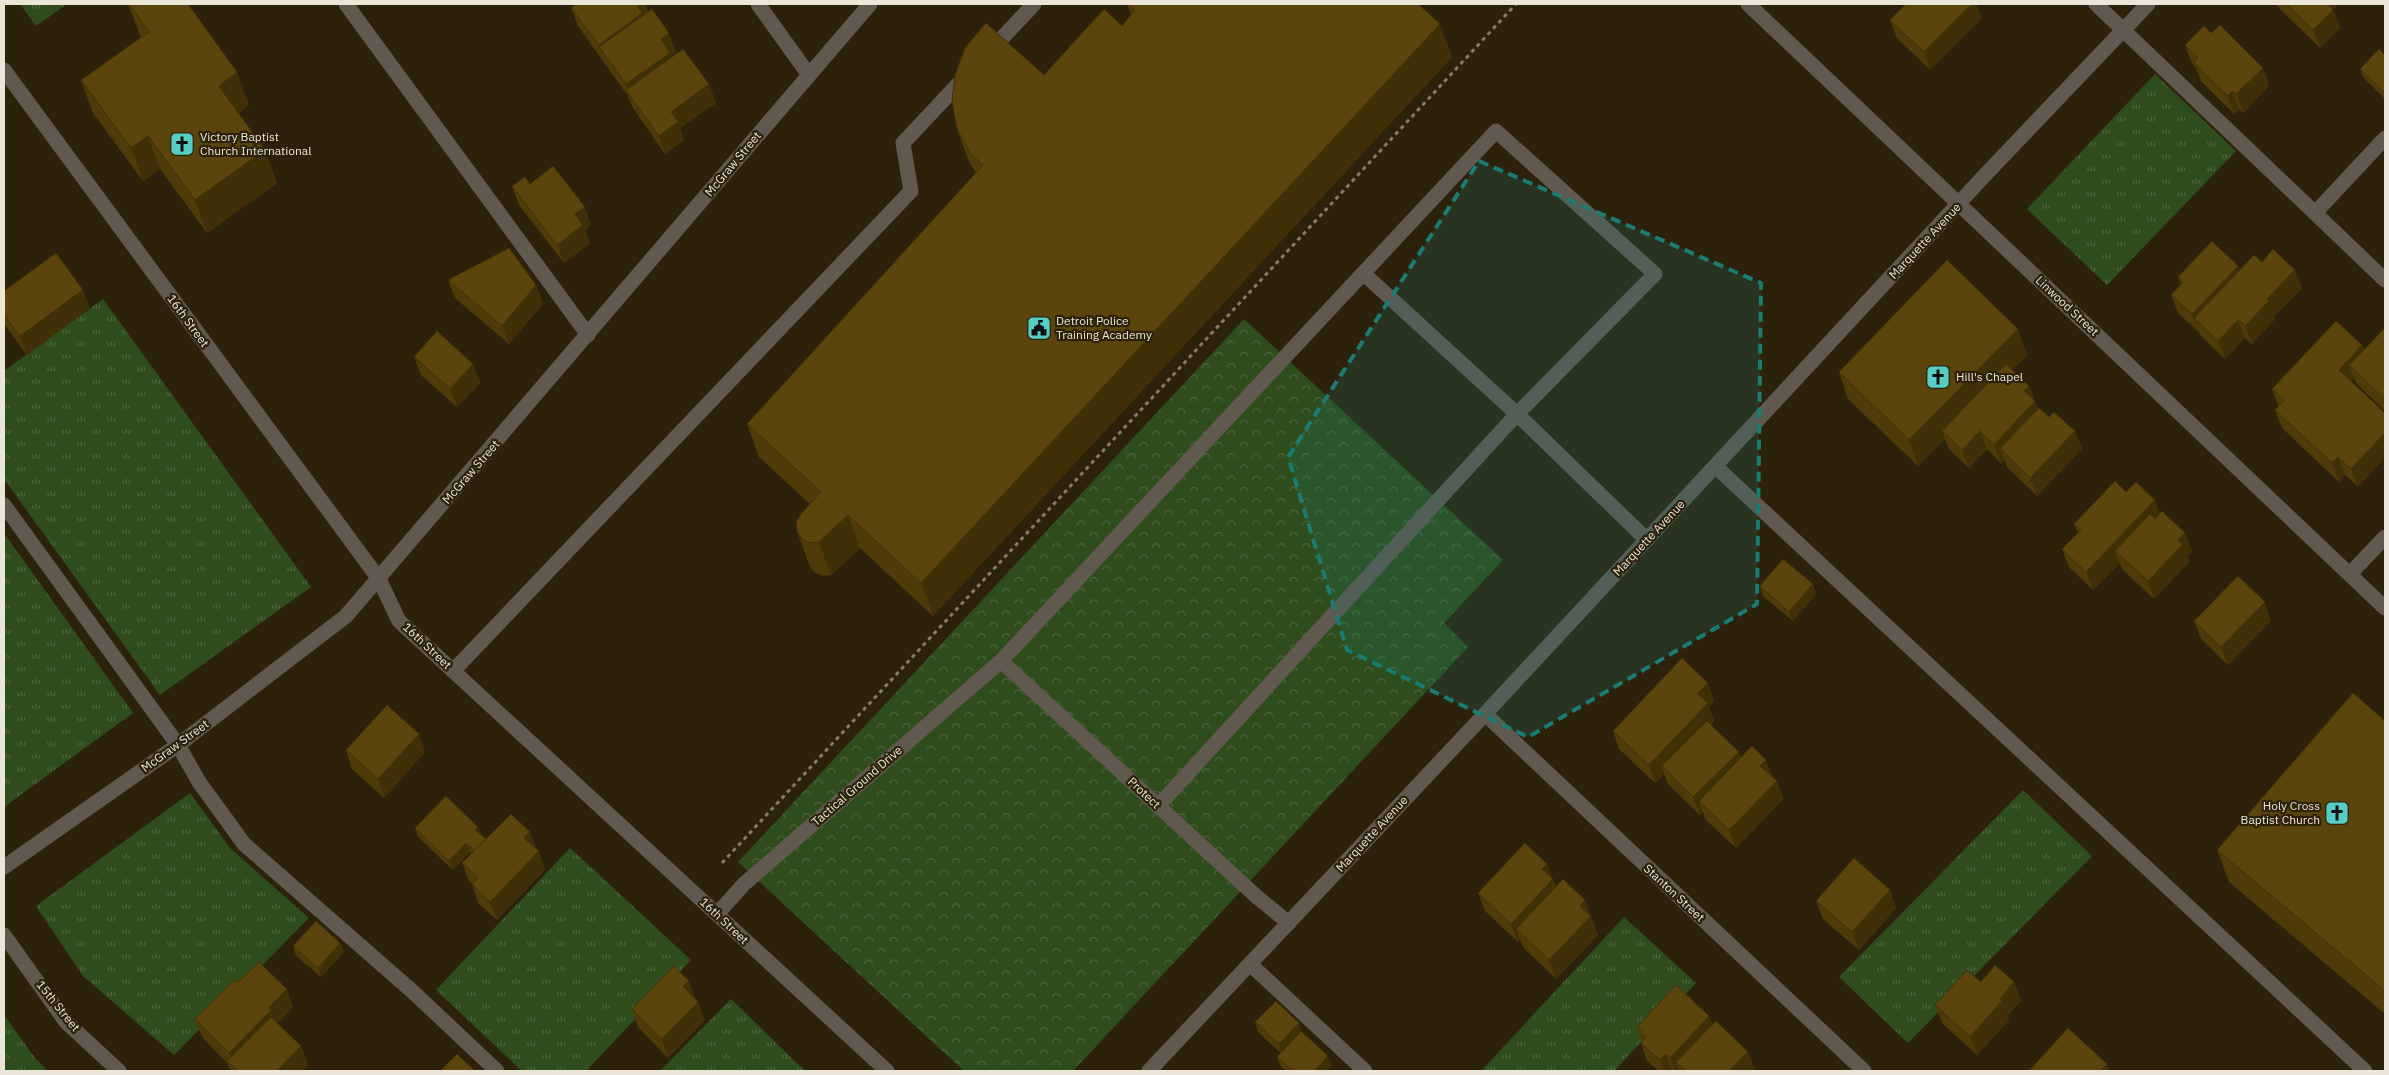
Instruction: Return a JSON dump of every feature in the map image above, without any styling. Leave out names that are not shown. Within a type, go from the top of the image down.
[{"type":"street","points":[[346,4],[588,335]]},
{"type":"street","points":[[758,4],[809,75]]},
{"type":"street","name":"McGraw Street","points":[[4,868],[178,745],[346,616],[870,4]]},
{"type":"street","points":[[453,671],[911,191],[903,142],[1034,4]]},
{"type":"street","name":"Linwood Street","points":[[1748,4],[2385,608]]},
{"type":"street","points":[[2096,4],[2385,280]]},
{"type":"street","name":"Marquette Avenue","points":[[1149,1071],[2148,4]]},
{"type":"street","name":"16th Street","points":[[4,70],[379,579],[400,621],[887,1071]]},
{"type":"street","name":"Tactical Ground Drive","points":[[717,914],[744,884],[1001,661],[1496,130],[1655,274],[1517,414]]},
{"type":"street","points":[[2315,213],[2385,138]]},
{"type":"street","points":[[1363,273],[1517,414],[1647,540]]},
{"type":"street","points":[[1158,806],[1517,414]]},
{"type":"street","points":[[1715,466],[2365,1071]]},
{"type":"street","points":[[4,505],[178,745],[198,782],[244,844],[412,991],[497,1071]]},
{"type":"street","points":[[2350,574],[2385,537]]},
{"type":"street","name":"Protect","points":[[1001,661],[1257,897],[1289,923]]},
{"type":"street","name":"Stanton Street","points":[[1485,714],[1864,1071]]},
{"type":"street","name":"15th Street","points":[[4,935],[66,1022],[119,1071]]},
{"type":"street","points":[[1250,964],[1365,1071]]},
{"type":"path","points":[[722,863],[1516,4]]},
{"type":"highlighted area","points":[[1479,161],[1761,283],[1757,604],[1528,737],[1347,650],[1288,457]]},
{"type":"green space","points":[[20,4],[67,4],[36,26]]},
{"type":"green space","points":[[2155,74],[2236,151],[2107,285],[2027,209]]},
{"type":"green space","points":[[103,299],[311,587],[160,695],[4,479],[4,371]]},
{"type":"green space","points":[[1244,319],[1503,560],[1444,623],[1468,647],[1073,1071],[964,1071],[738,862]]},
{"type":"green space","points":[[4,533],[133,713],[4,807]]},
{"type":"green space","points":[[2023,790],[2092,856],[1908,1043],[1839,977]]},
{"type":"green space","points":[[190,793],[230,848],[309,918],[174,1055],[83,976],[36,906]]},
{"type":"green space","points":[[570,848],[691,960],[586,1071],[522,1071],[436,990]]},
{"type":"green space","points":[[1624,917],[1696,983],[1614,1071],[1481,1071]]},
{"type":"green space","points":[[731,999],[805,1071],[660,1071]]},
{"type":"green space","points":[[4,1015],[35,1058],[48,1071],[4,1071]]},
{"type":"building","name":"Victory Baptist Church International","points":[[129,4],[188,4],[237,72],[219,86],[265,150],[195,200],[148,136],[131,148],[81,80],[149,32]]},
{"type":"building","points":[[577,4],[636,4],[642,13],[599,45],[571,8]]},
{"type":"building","name":"Detroit Police Training Academy","points":[[1128,4],[1418,4],[1440,24],[921,583],[848,515],[819,542],[810,543],[802,539],[797,531],[796,522],[821,492],[747,424],[983,165],[971,154],[957,129],[952,101],[955,75],[965,48],[986,23],[1044,75],[1104,9],[1122,26],[1135,10]]},
{"type":"building","points":[[1906,4],[1972,4],[1924,52],[1890,20]]},
{"type":"building","points":[[2287,4],[2328,4],[2333,10],[2313,30]]},
{"type":"building","points":[[652,9],[669,33],[661,39],[670,53],[626,84],[599,47]]},
{"type":"building","points":[[2220,25],[2263,68],[2236,94],[2232,91],[2228,96],[2194,63],[2198,58],[2185,45],[2204,26],[2211,33]]},
{"type":"building","points":[[683,49],[709,84],[671,112],[678,122],[659,136],[626,90]]},
{"type":"building","points":[[2379,49],[2385,55],[2385,89],[2383,91],[2360,69]]},
{"type":"building","points":[[553,166],[585,207],[575,214],[583,225],[557,245],[512,186],[525,177],[530,184]]},
{"type":"building","points":[[2212,241],[2238,266],[2192,314],[2171,295],[2183,282],[2178,277]]},
{"type":"building","points":[[509,248],[536,285],[502,326],[448,280]]},
{"type":"building","points":[[2273,249],[2295,270],[2267,299],[2269,301],[2245,326],[2238,320],[2218,341],[2194,318],[2254,255],[2262,262]]},
{"type":"building","points":[[56,253],[83,290],[20,336],[4,315],[4,291]]},
{"type":"building","name":"Hill's Chapel","points":[[1947,260],[2018,329],[1909,440],[1839,372]]},
{"type":"building","points":[[2336,321],[2362,345],[2339,370],[2385,413],[2385,433],[2351,469],[2338,457],[2332,463],[2275,410],[2284,400],[2272,389]]},
{"type":"building","points":[[2385,328],[2385,399],[2349,365]]},
{"type":"building","points":[[437,331],[473,364],[450,389],[414,357]]},
{"type":"building","points":[[2006,364],[2029,386],[2024,391],[2035,401],[1994,445],[1980,431],[1962,450],[1942,431]]},
{"type":"building","points":[[2039,408],[2049,417],[2054,412],[2075,431],[2030,478],[2000,448]]},
{"type":"building","points":[[2115,481],[2126,492],[2136,482],[2155,500],[2086,572],[2062,549],[2081,530],[2074,524]]},
{"type":"building","points":[[2162,511],[2185,533],[2178,540],[2183,544],[2148,581],[2115,551],[2150,514],[2155,519]]},
{"type":"building","points":[[1783,559],[1813,584],[1789,612],[1760,586]]},
{"type":"building","points":[[2238,576],[2265,602],[2221,647],[2194,621]]},
{"type":"building","points":[[1682,658],[1708,683],[1697,694],[1708,703],[1649,765],[1613,731]]},
{"type":"building","name":"Holy Cross Baptist Church","points":[[2353,693],[2385,721],[2385,991],[2217,850]]},
{"type":"building","points":[[387,705],[419,734],[378,779],[346,750]]},
{"type":"building","points":[[1707,721],[1739,752],[1693,797],[1662,766]]},
{"type":"building","points":[[1752,746],[1766,760],[1760,766],[1777,781],[1729,830],[1699,801]]},
{"type":"building","points":[[446,796],[478,827],[475,830],[486,839],[475,851],[466,843],[449,861],[415,828]]},
{"type":"building","points":[[511,814],[530,832],[524,838],[539,851],[490,902],[472,884],[478,878],[462,863]]},
{"type":"building","points":[[1525,843],[1547,864],[1542,869],[1553,879],[1511,924],[1478,893]]},
{"type":"building","points":[[1854,858],[1890,890],[1852,932],[1816,901]]},
{"type":"building","points":[[1563,879],[1585,900],[1580,906],[1591,916],[1549,960],[1516,929]]},
{"type":"building","points":[[316,921],[340,943],[318,968],[293,946]]},
{"type":"building","points":[[259,962],[287,989],[268,1008],[272,1009],[229,1053],[195,1019],[235,979],[238,982]]},
{"type":"building","points":[[1995,965],[2014,982],[2000,999],[2002,1001],[1970,1037],[1935,1005],[1967,970],[1981,982]]},
{"type":"building","points":[[674,966],[689,981],[683,986],[698,1002],[662,1039],[632,1009]]},
{"type":"building","points":[[1676,985],[1709,1016],[1670,1058],[1666,1054],[1660,1060],[1641,1043],[1646,1037],[1637,1027]]},
{"type":"building","points":[[1276,1001],[1299,1023],[1279,1044],[1255,1022]]},
{"type":"building","points":[[271,1017],[301,1046],[277,1071],[238,1071],[227,1061]]},
{"type":"building","points":[[1716,1021],[1748,1052],[1729,1071],[1686,1071],[1676,1062]]},
{"type":"building","points":[[2068,1028],[2107,1064],[2101,1071],[2029,1071]]},
{"type":"building","points":[[1301,1031],[1328,1056],[1314,1071],[1293,1071],[1277,1057]]},
{"type":"building","points":[[457,1054],[475,1071],[440,1071]]},
{"type":"place","name":"Victory Baptist Church International","points":[[182,144]]},
{"type":"place","name":"Detroit Police Training Academy","points":[[1039,328]]},
{"type":"place","name":"Hill's Chapel","points":[[1938,377]]},
{"type":"place","name":"Holy Cross Baptist Church","points":[[2337,813]]}]
